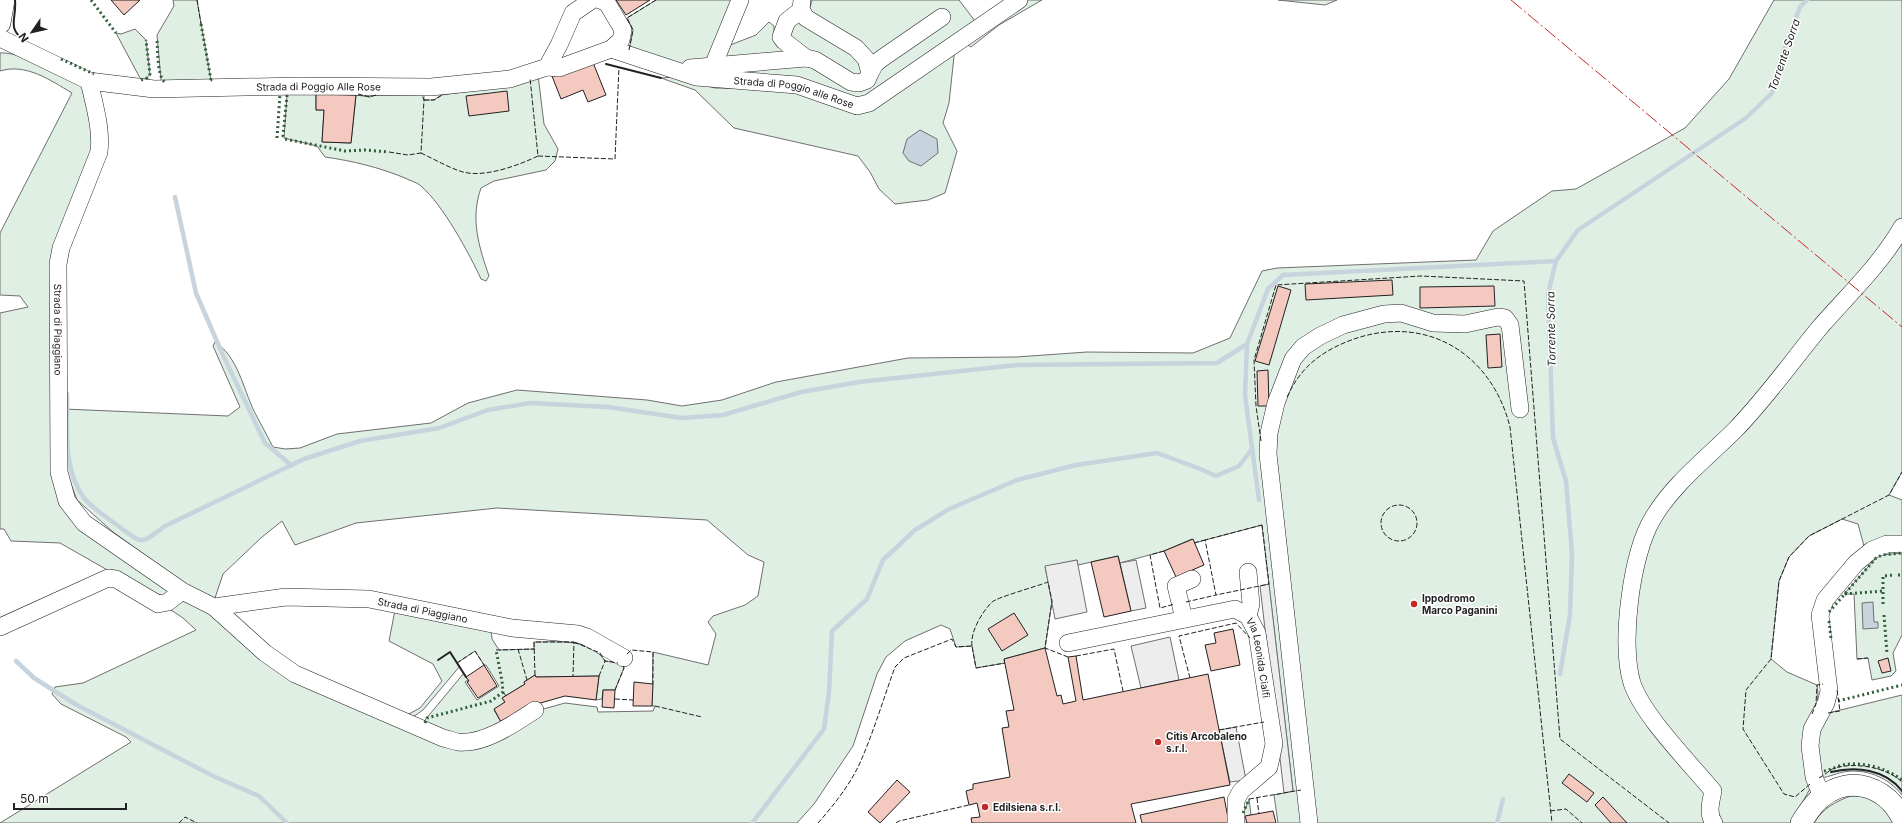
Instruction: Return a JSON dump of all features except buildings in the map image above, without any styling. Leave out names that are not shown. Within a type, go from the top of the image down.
[{"type":"main road","points":[[0,23],[4,0]]},
{"type":"main road","points":[[1801,823],[1822,797],[1843,786],[1854,785],[1866,786],[1884,795],[1894,804],[1902,818]]},
{"type":"street","points":[[547,67],[559,45],[573,13],[592,0]]},
{"type":"street","points":[[600,0],[607,3],[623,30],[621,40],[612,50]]},
{"type":"street","points":[[713,66],[740,0]]},
{"type":"street","name":"Strada di Poggio alle Rose","points":[[612,50],[696,77],[798,85],[858,106],[869,103],[1019,0]]},
{"type":"street","points":[[806,58],[781,37],[782,28],[802,5],[806,18],[856,48],[866,59],[870,73]]},
{"type":"street","points":[[674,70],[806,58],[815,60],[851,82],[859,83],[867,80],[875,64],[881,59],[942,17]]},
{"type":"street","points":[[0,38],[89,82]]},
{"type":"street","name":"Strada di Poggio Alle Rose","points":[[89,82],[154,89],[297,86],[430,88],[510,79],[547,67],[559,68],[612,50]]},
{"type":"street","name":"Strada di Piaggiano","points":[[89,82],[98,121],[100,152],[61,248],[58,264],[59,472],[67,501],[84,523],[182,591],[214,607],[264,653],[295,674],[443,738],[460,742],[482,738],[500,732],[535,710]]},
{"type":"street","points":[[1714,823],[1710,808],[1713,791],[1648,713],[1632,684],[1628,662],[1628,614],[1636,567],[1643,538],[1653,518],[1672,492],[1760,404],[1810,340],[1874,267],[1896,238],[1902,227]]},
{"type":"street","points":[[1309,823],[1268,454],[1269,433],[1276,403],[1293,359],[1303,347],[1342,325],[1384,314],[1401,313],[1433,323],[1465,324],[1498,317],[1505,318],[1510,325],[1520,409]]},
{"type":"street","points":[[1822,797],[1814,777],[1810,746],[1812,729],[1826,703],[1829,691],[1820,615],[1825,600],[1856,563],[1872,550],[1887,544],[1902,544]]},
{"type":"street","points":[[1248,572],[1251,604],[1248,616]]},
{"type":"street","points":[[0,627],[108,578],[116,579],[158,604],[168,602],[182,591]]},
{"type":"street","points":[[1184,619],[1176,586],[1192,579]]},
{"type":"street","name":"Strada di Piaggiano","points":[[214,607],[298,597],[369,599],[512,628],[578,634],[587,637],[624,658]]},
{"type":"street","name":"Via Leonida Cialfi","points":[[1068,643],[1235,609],[1248,616],[1257,633],[1274,744],[1269,767],[1241,791],[1236,800],[1236,823]]},
{"type":"green space","points":[[173,0],[197,0],[211,80],[164,83],[161,80],[157,35],[174,6]]},
{"type":"green space","points":[[656,0],[736,0],[725,47],[756,35],[769,22],[774,26],[774,37],[784,36],[809,11],[812,0],[959,0],[975,21],[867,97],[854,98],[697,73],[629,51],[633,30],[627,18]]},
{"type":"green space","points":[[1026,0],[1042,0],[999,25],[971,47],[966,44]]},
{"type":"green space","points":[[1278,0],[1337,0],[1325,5]]},
{"type":"green space","points":[[1774,0],[1902,0],[1902,472],[1889,495],[1902,500],[1902,539],[1864,546],[1858,524],[1842,519],[1809,536],[1789,557],[1779,581],[1771,659],[1787,672],[1817,685],[1818,693],[1811,787],[1791,823],[1278,823],[1274,795],[1293,791],[1262,525],[1194,543],[1192,539],[1164,551],[1120,563],[1118,556],[1078,565],[1077,560],[1045,567],[1052,601],[1045,648],[1004,659],[1005,663],[976,668],[972,646],[956,647],[950,629],[941,625],[905,641],[886,657],[877,674],[853,746],[814,804],[797,823],[0,823],[131,742],[126,737],[61,704],[52,694],[55,687],[83,683],[196,630],[183,618],[132,584],[60,543],[11,541],[4,529],[0,529],[0,313],[28,307],[20,296],[0,295],[0,233],[72,93],[38,74],[19,69],[0,71],[0,53],[8,53],[29,59],[81,83],[97,144],[57,247],[61,500],[211,610],[262,657],[459,745],[540,710],[565,703],[597,707],[598,712],[653,711],[655,706],[652,706],[653,652],[708,665],[716,634],[708,622],[713,616],[745,605],[758,596],[764,562],[748,555],[707,520],[497,508],[356,523],[295,545],[282,521],[262,537],[223,574],[215,598],[207,596],[189,587],[113,532],[77,500],[66,471],[64,409],[228,416],[240,407],[213,346],[215,342],[223,348],[235,364],[254,411],[273,447],[285,449],[300,448],[337,434],[431,423],[468,403],[517,390],[647,400],[682,406],[722,400],[776,382],[908,358],[1016,357],[1087,352],[1193,353],[1230,338],[1262,271],[1277,268],[1476,260],[1493,231],[1552,191],[1576,189],[1685,128],[1729,79]]},
{"type":"green space","points":[[135,29],[146,40],[150,74],[147,78],[141,80],[116,33],[121,34]]},
{"type":"green space","points":[[955,47],[949,103],[943,123],[957,151],[945,193],[928,200],[895,204],[879,189],[870,172],[858,156],[734,128],[695,90],[661,78],[673,77],[715,88],[795,89],[856,110]]},
{"type":"green space","points":[[538,75],[544,124],[558,149],[555,161],[546,170],[494,181],[481,188],[476,211],[476,222],[479,244],[489,276],[486,281],[481,279],[463,243],[438,205],[419,185],[395,174],[375,168],[325,157],[317,146],[284,138],[287,95],[290,93],[316,94],[316,110],[324,110],[322,142],[351,143],[356,95],[370,97],[374,95],[424,95],[424,100],[434,100],[441,95],[513,85]]},
{"type":"green space","points":[[1902,553],[1902,635],[1893,653],[1896,671],[1891,676],[1872,680],[1868,658],[1857,659],[1854,594],[1844,594],[1876,558],[1882,555]]},
{"type":"green space","points":[[395,610],[491,629],[492,639],[499,650],[534,649],[534,642],[573,643],[591,648],[605,661],[622,663],[624,668],[615,690],[603,690],[602,699],[596,700],[599,676],[536,677],[535,675],[524,682],[525,684],[502,698],[505,702],[494,710],[501,722],[491,729],[461,736],[425,723],[425,720],[464,673],[468,680],[465,682],[477,700],[499,686],[475,651],[457,663],[460,666],[423,710],[413,717],[405,716],[420,708],[442,681],[433,664],[389,641]]},
{"type":"green space","points":[[1902,695],[1902,795],[1890,783],[1876,775],[1860,771],[1843,772],[1818,778],[1813,743],[1824,714]]},
{"type":"green space","points":[[1851,796],[1866,797],[1877,803],[1896,823],[1814,823],[1817,818],[1830,806]]},
{"type":"green space","points":[[1249,799],[1251,815],[1246,816],[1247,823],[1242,823],[1243,815]]},
{"type":"shaded area","points":[[920,130],[937,139],[938,153],[921,166],[909,161],[903,153],[907,139]]},
{"type":"shaded area","points":[[1077,560],[1087,612],[1055,619],[1045,566]]},
{"type":"shaded area","points":[[1136,560],[1146,608],[1131,611],[1120,563]]},
{"type":"shaded area","points":[[1269,584],[1293,791],[1284,793],[1260,586]]},
{"type":"shaded area","points":[[1873,602],[1874,622],[1878,622],[1878,628],[1863,629],[1862,603]]},
{"type":"shaded area","points":[[1170,637],[1179,680],[1141,688],[1131,646]]},
{"type":"shaded area","points":[[1236,727],[1246,780],[1230,782],[1219,730]]},
{"type":"waterway","name":"Torrente Sorra","points":[[1560,674],[1570,615],[1572,554],[1566,481],[1553,438],[1548,294],[1556,261],[1578,230],[1746,118],[1772,93],[1782,55],[1800,7],[1807,0]]},
{"type":"waterway","points":[[175,197],[196,293],[222,353],[265,443],[291,465]]},
{"type":"waterway","points":[[67,394],[69,461],[77,486],[87,502],[95,509],[132,536],[141,540],[150,537],[165,526],[304,459],[360,441],[439,428],[488,410],[530,403],[608,407],[682,418],[723,415],[801,392],[859,382],[1017,365],[1217,363],[1247,344],[1268,289],[1283,275],[1556,261]]},
{"type":"waterway","points":[[1247,344],[1245,395],[1259,500]]},
{"type":"waterway","points":[[752,823],[824,729],[829,692],[832,631],[867,599],[883,560],[915,530],[949,509],[1017,480],[1076,465],[1157,453],[1216,476],[1239,466],[1252,449]]},
{"type":"waterway","points":[[16,661],[34,678],[75,704],[213,776],[259,796],[287,823]]},
{"type":"waterway","name":"Torrente Sorra","points":[[1497,823],[1503,799]]},
{"type":"hedge","points":[[91,0],[116,33]]},
{"type":"hedge","points":[[201,24],[211,80],[208,80]]},
{"type":"hedge","points":[[141,80],[147,78],[150,74],[146,40]]},
{"type":"hedge","points":[[157,41],[159,69],[162,79],[165,82]]},
{"type":"hedge","points":[[61,59],[94,74]]},
{"type":"hedge","points":[[277,138],[280,94]]},
{"type":"hedge","points":[[287,95],[283,136],[285,139],[345,151],[365,150],[389,152]]},
{"type":"hedge","points":[[1829,612],[1876,558],[1882,555],[1902,553]]},
{"type":"hedge","points":[[1883,604],[1883,576],[1894,575]]},
{"type":"hedge","points":[[1845,594],[1883,591]]},
{"type":"hedge","points":[[1884,615],[1887,654]]},
{"type":"hedge","points":[[1829,621],[1831,639]]},
{"type":"hedge","points":[[425,723],[427,718],[491,701],[503,692],[496,650]]},
{"type":"hedge","points":[[1838,701],[1902,685]]},
{"type":"hedge","points":[[1824,771],[1842,765],[1858,764],[1874,766],[1889,772],[1902,780]]},
{"type":"hedge","points":[[1243,813],[1249,799]]},
{"type":"fence","points":[[197,0],[201,24]]},
{"type":"fence","points":[[629,50],[633,30],[627,18],[656,0]]},
{"type":"fence","points":[[538,156],[615,159],[619,67]]},
{"type":"fence","points":[[421,153],[452,168],[463,172],[472,173],[502,170],[538,156],[530,78]]},
{"type":"fence","points":[[358,94],[370,97],[376,95]]},
{"type":"fence","points":[[424,100],[434,100],[444,94]]},
{"type":"fence","points":[[389,152],[408,155],[421,153],[424,100],[422,95]]},
{"type":"fence","points":[[1261,441],[1256,406],[1254,360],[1276,285],[1421,276],[1524,281],[1560,739],[1669,823]]},
{"type":"fence","points":[[1287,397],[1299,377],[1313,362],[1326,352],[1357,338],[1384,332],[1409,332],[1432,337],[1454,347],[1473,361],[1489,379],[1501,402],[1510,427],[1552,823]]},
{"type":"fence","points":[[1810,784],[1795,797],[1784,794],[1743,729],[1746,690],[1771,659],[1779,581],[1789,557],[1809,536],[1889,495],[1902,472]]},
{"type":"fence","points":[[1402,505],[1412,510],[1416,516],[1417,523],[1416,530],[1412,536],[1406,540],[1396,541],[1386,536],[1382,530],[1381,520],[1386,510],[1392,506],[1402,505]]},
{"type":"fence","points":[[1262,525],[1269,584],[1216,595],[1205,540],[1262,525]]},
{"type":"fence","points":[[1194,543],[1205,540]]},
{"type":"fence","points":[[1164,551],[1150,555],[1160,608],[1175,604]]},
{"type":"fence","points":[[972,646],[973,635],[978,622],[984,611],[992,602],[1002,597],[1048,582],[1052,601],[1045,648],[1068,657]]},
{"type":"fence","points":[[1186,602],[1216,595]]},
{"type":"fence","points":[[1190,678],[1179,636],[1236,623],[1250,638]]},
{"type":"fence","points":[[818,823],[840,796],[855,773],[869,741],[895,667],[904,658],[952,639],[956,647],[972,646],[976,668],[1005,663]]},
{"type":"fence","points":[[535,675],[534,642],[574,642],[573,676]]},
{"type":"fence","points":[[574,642],[600,653],[605,661]]},
{"type":"fence","points":[[518,649],[527,680]]},
{"type":"fence","points":[[496,650],[535,649]]},
{"type":"fence","points":[[1076,656],[1114,649],[1123,691]]},
{"type":"fence","points":[[627,654],[631,650],[653,652],[653,684]]},
{"type":"fence","points":[[457,663],[475,651],[484,665]]},
{"type":"fence","points":[[1857,659],[1868,658]]},
{"type":"fence","points":[[599,676],[605,661],[618,663]]},
{"type":"fence","points":[[615,690],[624,668],[623,664]]},
{"type":"fence","points":[[1812,714],[1816,704],[1817,685],[1823,684]]},
{"type":"fence","points":[[1828,713],[1840,711],[1837,690]]},
{"type":"fence","points":[[503,692],[506,696]]},
{"type":"fence","points":[[615,699],[633,700]]},
{"type":"fence","points":[[655,706],[702,717]]},
{"type":"fence","points":[[1219,730],[1264,722]]},
{"type":"fence","points":[[1819,778],[1835,768],[1843,766],[1861,766],[1879,769],[1896,777],[1902,782]]},
{"type":"fence","points":[[1249,799],[1301,790]]},
{"type":"fence","points":[[1257,798],[1259,814]]},
{"type":"fence","points":[[896,823],[899,821],[969,805]]},
{"type":"fence","points":[[1550,811],[1566,809],[1582,823]]},
{"type":"fence","points":[[179,823],[185,817],[197,823]]},
{"type":"wall","points":[[15,0],[14,27],[19,36],[25,41]]},
{"type":"wall","points":[[606,64],[661,78]]},
{"type":"wall","points":[[438,660],[450,652],[466,677]]},
{"type":"wall","points":[[1831,772],[1850,769],[1870,771],[1887,778],[1902,791]]},
{"type":"power","points":[[1511,0],[1902,327]]},
{"type":"place","name":"Ippodromo Marco Paganini","points":[[1414,604]]},
{"type":"place","name":"Citis Arcobaleno s.r.l.","points":[[1158,742]]},
{"type":"place","name":"Edilsiena s.r.l.","points":[[985,807]]}]
